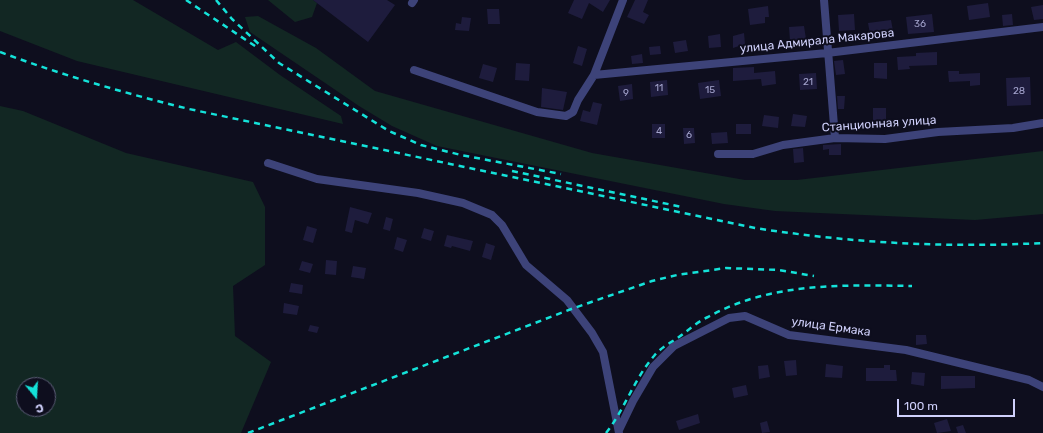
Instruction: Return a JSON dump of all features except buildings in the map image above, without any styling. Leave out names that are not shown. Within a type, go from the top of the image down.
[{"type":"street","points":[[414,70],[537,112],[566,116],[573,112],[578,100],[594,75],[623,0]]},
{"type":"street","points":[[824,0],[827,53],[835,138]]},
{"type":"street","name":"улица Адмирала Макарова","points":[[594,75],[827,53],[1043,27]]},
{"type":"street","name":"Станционная улица","points":[[718,154],[753,154],[783,146],[835,138],[885,138],[938,132],[1013,128],[1043,123]]},
{"type":"street","points":[[268,162],[317,179],[418,193],[463,203],[492,214],[502,225],[526,265],[567,300],[592,333],[603,352],[619,432]]},
{"type":"street","name":"улица Ермака","points":[[619,432],[633,401],[653,367],[674,346],[729,318],[745,316],[789,335],[906,350],[1029,380],[1043,387]]},
{"type":"green space","points":[[0,0],[133,0],[218,50],[236,42],[280,75],[341,116],[343,124],[77,61],[0,31]]},
{"type":"green space","points":[[268,0],[313,0],[317,3],[312,17],[295,22]]},
{"type":"green space","points":[[258,16],[316,48],[375,91],[592,153],[745,180],[797,180],[1043,151],[1043,214],[975,220],[775,211],[724,204],[437,146],[392,126],[359,106],[250,32],[245,17]]},
{"type":"green space","points":[[0,106],[23,111],[126,153],[253,182],[265,207],[265,265],[233,286],[235,336],[271,362],[241,433],[0,433]]},
{"type":"railway","points":[[186,0],[258,48]]},
{"type":"railway","points":[[216,0],[232,19],[279,63],[389,131],[421,145],[461,155],[561,174]]},
{"type":"railway","points":[[0,52],[93,83],[189,109],[755,228],[863,241],[898,243],[970,245],[1043,243]]},
{"type":"railway","points":[[512,171],[682,207]]},
{"type":"railway","points":[[248,433],[574,308],[652,281],[677,275],[726,268],[779,270],[814,276]]},
{"type":"railway","points":[[606,433],[619,414],[641,374],[654,356],[664,347],[708,317],[757,297],[808,288],[834,286],[912,286]]}]
